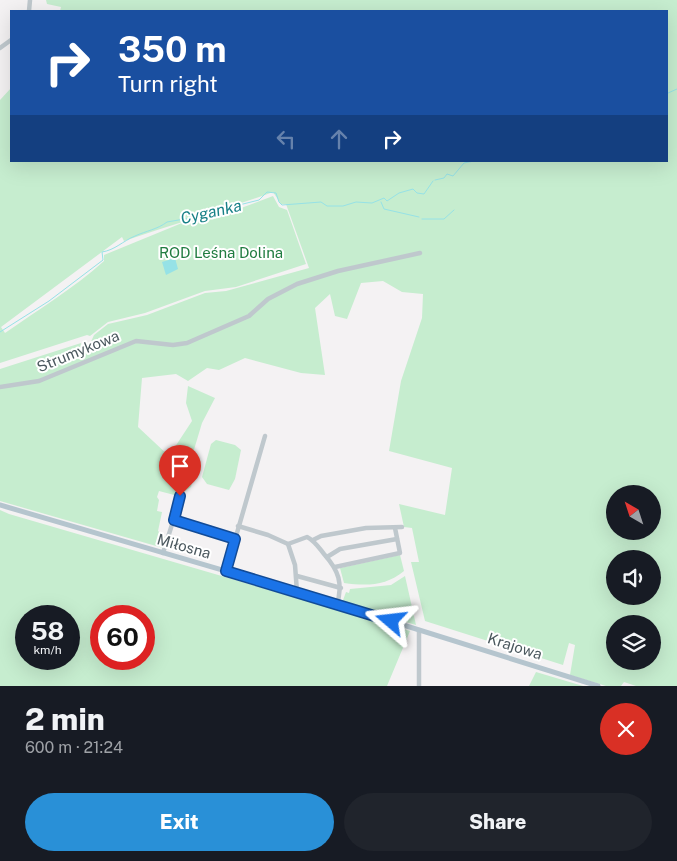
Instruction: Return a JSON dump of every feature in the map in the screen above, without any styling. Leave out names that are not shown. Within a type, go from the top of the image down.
[{"type":"main road","name":"Miłosna","points":[[0,505],[421,630]]},
{"type":"main road","name":"Krajowa","points":[[421,630],[598,686]]},
{"type":"street","name":"Strumykowa","points":[[0,387],[39,381],[136,341],[173,345],[187,343],[249,316],[268,299],[297,284],[338,271],[418,253]]},
{"type":"street","points":[[226,571],[265,436]]},
{"type":"street","points":[[163,553],[180,496]]},
{"type":"street","points":[[174,520],[235,539]]},
{"type":"street","points":[[238,526],[268,534],[288,544],[297,576],[297,592]]},
{"type":"street","points":[[313,540],[321,536],[366,528],[402,527]]},
{"type":"street","points":[[336,567],[400,553],[395,528]]},
{"type":"street","points":[[288,544],[307,537],[313,540],[336,567],[342,588],[338,604]]},
{"type":"street","points":[[327,557],[340,549],[397,539]]},
{"type":"street","points":[[297,576],[342,588]]},
{"type":"street","points":[[419,686],[421,630]]},
{"type":"green space","name":"ROD Leśna Dolina","points":[[46,0],[677,0],[677,686],[636,686],[624,682],[621,686],[606,686],[570,675],[575,645],[569,643],[563,665],[425,621],[411,562],[419,562],[412,528],[404,527],[399,504],[445,515],[452,468],[389,451],[401,381],[422,318],[423,294],[402,292],[383,281],[361,283],[347,319],[335,316],[330,294],[315,308],[325,375],[301,373],[245,358],[219,370],[207,368],[188,381],[176,374],[142,378],[138,427],[169,456],[192,421],[186,403],[188,386],[215,398],[202,423],[190,463],[196,465],[191,487],[178,496],[159,491],[157,511],[162,512],[158,531],[165,537],[163,548],[0,501],[0,369],[81,343],[80,354],[86,353],[94,335],[108,324],[147,315],[205,293],[226,291],[309,268],[286,204],[281,204],[273,192],[124,241],[122,237],[1,327],[5,333],[81,280],[104,261],[104,255],[182,223],[233,211],[273,196],[279,207],[287,210],[306,264],[236,287],[205,291],[145,313],[108,322],[90,336],[87,335],[0,363],[0,100],[10,89],[10,162],[668,162],[668,10],[60,10],[61,7],[47,4]]},
{"type":"green space","points":[[216,440],[235,445],[241,450],[235,479],[229,490],[207,484],[202,477],[211,444]]},
{"type":"green space","points":[[0,510],[410,631],[387,686],[0,686]]},
{"type":"green space","points":[[400,555],[404,571],[390,580],[376,584],[344,583],[340,568]]},
{"type":"green space","points":[[405,576],[416,625],[342,603],[346,592],[349,593],[350,589],[391,585]]},
{"type":"green space","points":[[536,672],[583,686],[529,686]]},
{"type":"water","points":[[175,258],[178,269],[166,275],[162,262]]},
{"type":"waterway","name":"Cyganka","points":[[668,93],[677,89]]},
{"type":"waterway","name":"Cyganka","points":[[435,180],[444,178],[447,174],[453,176],[464,163],[469,162]]},
{"type":"waterway","name":"Cyganka","points":[[0,332],[49,301],[103,260],[102,252],[167,222],[225,212],[231,207],[259,200],[267,192],[276,193],[282,205],[321,202],[327,206],[343,206],[356,202],[372,203],[384,198],[387,201],[399,193],[413,189],[417,193],[424,194],[433,181]]},
{"type":"waterway","points":[[381,202],[384,209],[419,217]]},
{"type":"waterway","points":[[422,219],[444,219],[454,210]]},
{"type":"route","points":[[180,496],[174,520],[235,539],[226,571],[391,621]]}]
